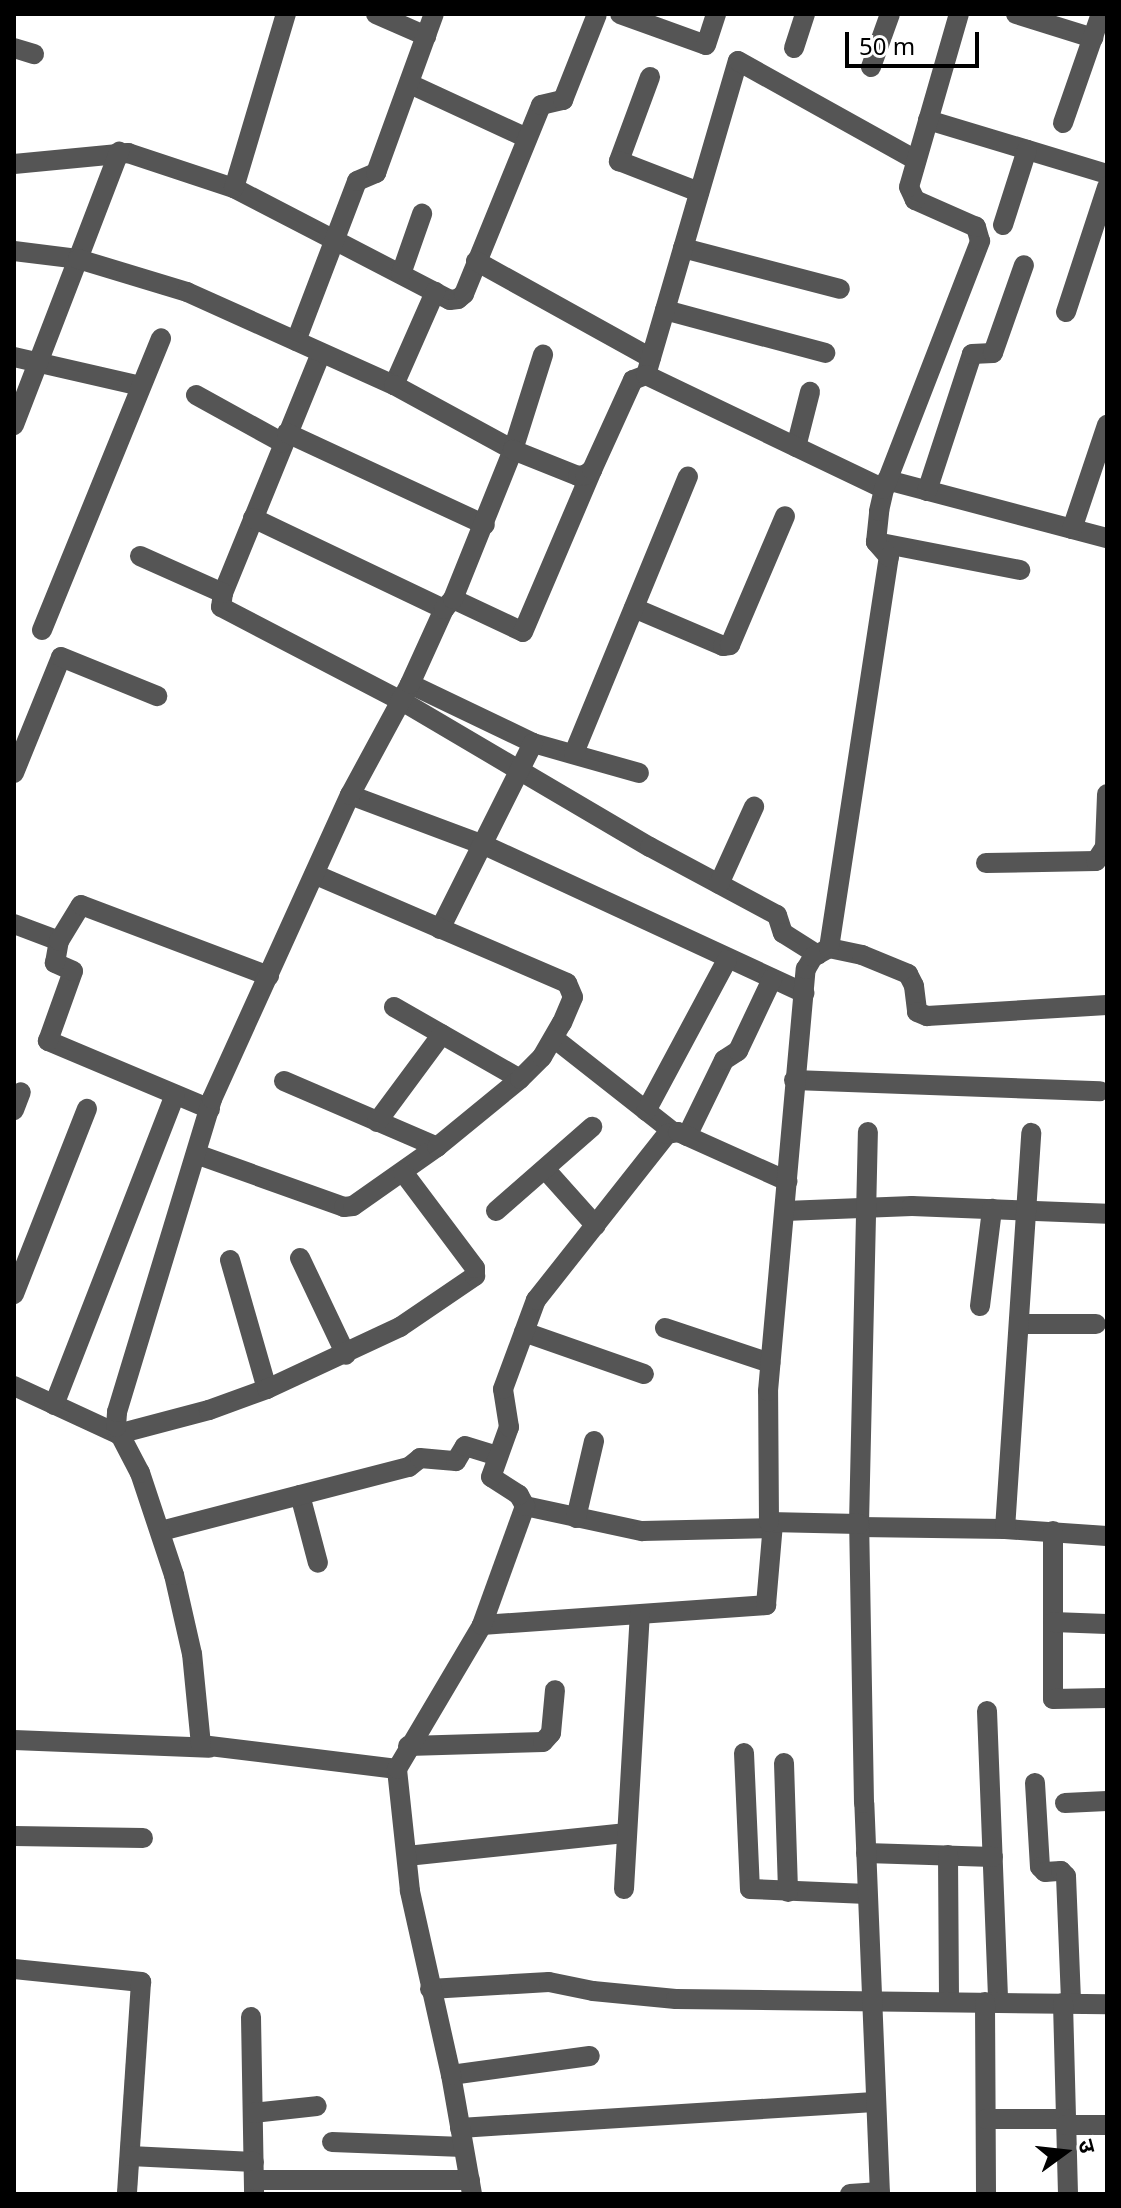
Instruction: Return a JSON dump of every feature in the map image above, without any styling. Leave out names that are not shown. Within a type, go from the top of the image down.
[{"type":"street","points":[[234,188],[286,14]]},
{"type":"street","points":[[296,341],[357,181],[376,173],[434,14]]},
{"type":"street","points":[[14,164],[119,152],[234,188],[435,292],[458,299],[464,294],[543,103],[563,100],[597,14]]},
{"type":"street","points":[[620,14],[706,45],[916,160]]},
{"type":"street","points":[[706,45],[716,14]]},
{"type":"street","points":[[794,48],[805,14]]},
{"type":"street","points":[[871,67],[890,14]]},
{"type":"street","points":[[876,542],[886,484],[980,241],[976,227],[910,194],[916,160],[959,14]]},
{"type":"street","points":[[1016,14],[1093,38]]},
{"type":"street","points":[[1063,123],[1101,14]]},
{"type":"street","points":[[381,15],[426,36]]},
{"type":"street","points":[[253,518],[449,604],[523,632],[633,380],[648,366],[738,61]]},
{"type":"street","points":[[650,77],[619,161],[699,192]]},
{"type":"street","points":[[410,84],[527,138]]},
{"type":"street","points":[[928,120],[1107,174]]},
{"type":"street","points":[[1003,225],[1027,150]]},
{"type":"street","points":[[14,425],[119,152]]},
{"type":"street","points":[[1066,312],[1107,187]]},
{"type":"street","points":[[401,274],[422,214]]},
{"type":"street","points":[[683,248],[840,289]]},
{"type":"street","points":[[14,251],[78,259],[187,292],[394,385],[513,450],[578,476],[592,470]]},
{"type":"street","points":[[476,261],[648,366],[796,447],[886,484],[927,491],[1107,538]]},
{"type":"street","points":[[927,491],[972,354],[993,353],[1024,265]]},
{"type":"street","points":[[394,385],[435,292]]},
{"type":"street","points":[[665,310],[825,353]]},
{"type":"street","points":[[42,630],[161,338]]},
{"type":"street","points":[[321,353],[220,601],[225,612],[405,692],[533,743],[639,773]]},
{"type":"street","points":[[209,1748],[201,1745],[192,1654],[161,1531],[140,1473],[118,1434],[117,1412],[210,1109],[350,795],[449,604],[485,525],[543,355]]},
{"type":"street","points":[[14,357],[41,360],[141,386]]},
{"type":"street","points":[[796,447],[810,392]]},
{"type":"street","points":[[196,395],[285,438],[485,525]]},
{"type":"street","points":[[1072,529],[1107,425]]},
{"type":"street","points":[[574,753],[688,477]]},
{"type":"street","points":[[634,608],[723,646],[730,645],[785,516]]},
{"type":"street","points":[[876,542],[1020,570]]},
{"type":"street","points":[[482,1625],[766,1605],[773,1526],[766,1517],[770,1363],[794,1080],[806,969],[824,951],[889,557],[876,542]]},
{"type":"street","points":[[140,556],[223,593]]},
{"type":"street","points":[[14,773],[61,657],[157,696]]},
{"type":"street","points":[[405,692],[522,771],[777,915],[783,933],[824,951],[862,955],[908,974],[914,986],[917,1012],[927,1016],[1107,1005]]},
{"type":"street","points":[[440,929],[522,771],[533,743]]},
{"type":"street","points":[[986,863],[1096,861],[1105,847],[1107,794]]},
{"type":"street","points":[[350,795],[484,845],[804,993]]},
{"type":"street","points":[[719,884],[754,807]]},
{"type":"street","points":[[196,1154],[344,1207],[361,1203],[437,1147],[520,1079],[555,1039],[573,997],[567,983],[314,874]]},
{"type":"street","points":[[210,1109],[48,1041],[73,971],[55,963],[59,941],[81,905],[269,976]]},
{"type":"street","points":[[14,924],[59,941]]},
{"type":"street","points":[[646,1111],[727,960]]},
{"type":"street","points":[[680,1134],[724,1060],[738,1051],[772,979]]},
{"type":"street","points":[[394,1007],[520,1079]]},
{"type":"street","points":[[377,1122],[442,1034]]},
{"type":"street","points":[[555,1039],[680,1134],[787,1181]]},
{"type":"street","points":[[794,1080],[1100,1091]]},
{"type":"street","points":[[284,1081],[437,1147]]},
{"type":"street","points":[[54,1405],[175,1095]]},
{"type":"street","points":[[14,1294],[87,1109]]},
{"type":"street","points":[[496,1211],[592,1127]]},
{"type":"street","points":[[850,2194],[880,2193],[867,1894],[859,1525],[868,1132]]},
{"type":"street","points":[[1005,1529],[1031,1133]]},
{"type":"street","points":[[680,1134],[667,1134],[536,1300],[501,1395],[509,1420],[491,1477],[519,1495],[525,1506],[658,1533],[773,1526],[859,1525],[1053,1531],[1107,1536]]},
{"type":"street","points":[[545,1169],[596,1226]]},
{"type":"street","points":[[14,1386],[118,1434],[209,1410],[267,1389],[346,1355],[400,1327],[475,1276],[475,1268],[403,1172]]},
{"type":"street","points":[[785,1211],[912,1206],[1107,1214]]},
{"type":"street","points":[[980,1306],[992,1209]]},
{"type":"street","points":[[300,1258],[346,1355]]},
{"type":"street","points":[[230,1260],[267,1389]]},
{"type":"street","points":[[1019,1324],[1096,1324]]},
{"type":"street","points":[[665,1328],[770,1363]]},
{"type":"street","points":[[524,1332],[644,1374]]},
{"type":"street","points":[[576,1518],[594,1441]]},
{"type":"street","points":[[161,1531],[409,1467],[420,1458],[452,1462],[458,1460],[465,1446],[498,1456]]},
{"type":"street","points":[[300,1495],[318,1563]]},
{"type":"street","points":[[130,2156],[254,2179],[471,2187],[451,2075],[410,1891],[397,1792],[397,1769],[482,1625],[525,1506]]},
{"type":"street","points":[[1053,1531],[1053,1699],[1107,1698]]},
{"type":"street","points":[[624,1889],[640,1615]]},
{"type":"street","points":[[1053,1622],[1107,1624]]},
{"type":"street","points":[[408,1746],[543,1742],[551,1733],[555,1690]]},
{"type":"street","points":[[986,2194],[993,1857],[987,1711]]},
{"type":"street","points":[[14,1740],[209,1748],[397,1769]]},
{"type":"street","points":[[744,1753],[748,1885],[755,1891],[867,1894]]},
{"type":"street","points":[[784,1763],[788,1892]]},
{"type":"street","points":[[1035,1783],[1040,1867],[1045,1872],[1061,1871],[1066,1876],[1068,2194]]},
{"type":"street","points":[[1065,1803],[1107,1801]]},
{"type":"street","points":[[407,1856],[627,1833]]},
{"type":"street","points":[[14,1836],[143,1838]]},
{"type":"street","points":[[866,1853],[993,1857]]},
{"type":"street","points":[[948,1855],[949,2001]]},
{"type":"street","points":[[14,1969],[141,1982],[127,2194]]},
{"type":"street","points":[[430,1989],[549,1982],[593,1991],[676,1999],[1107,2004]]},
{"type":"street","points":[[251,2017],[254,2179]]},
{"type":"street","points":[[451,2075],[590,2056]]},
{"type":"street","points":[[332,2142],[462,2138],[874,2102]]},
{"type":"street","points":[[253,2113],[317,2106]]},
{"type":"street","points":[[986,2119],[1107,2125]]}]
